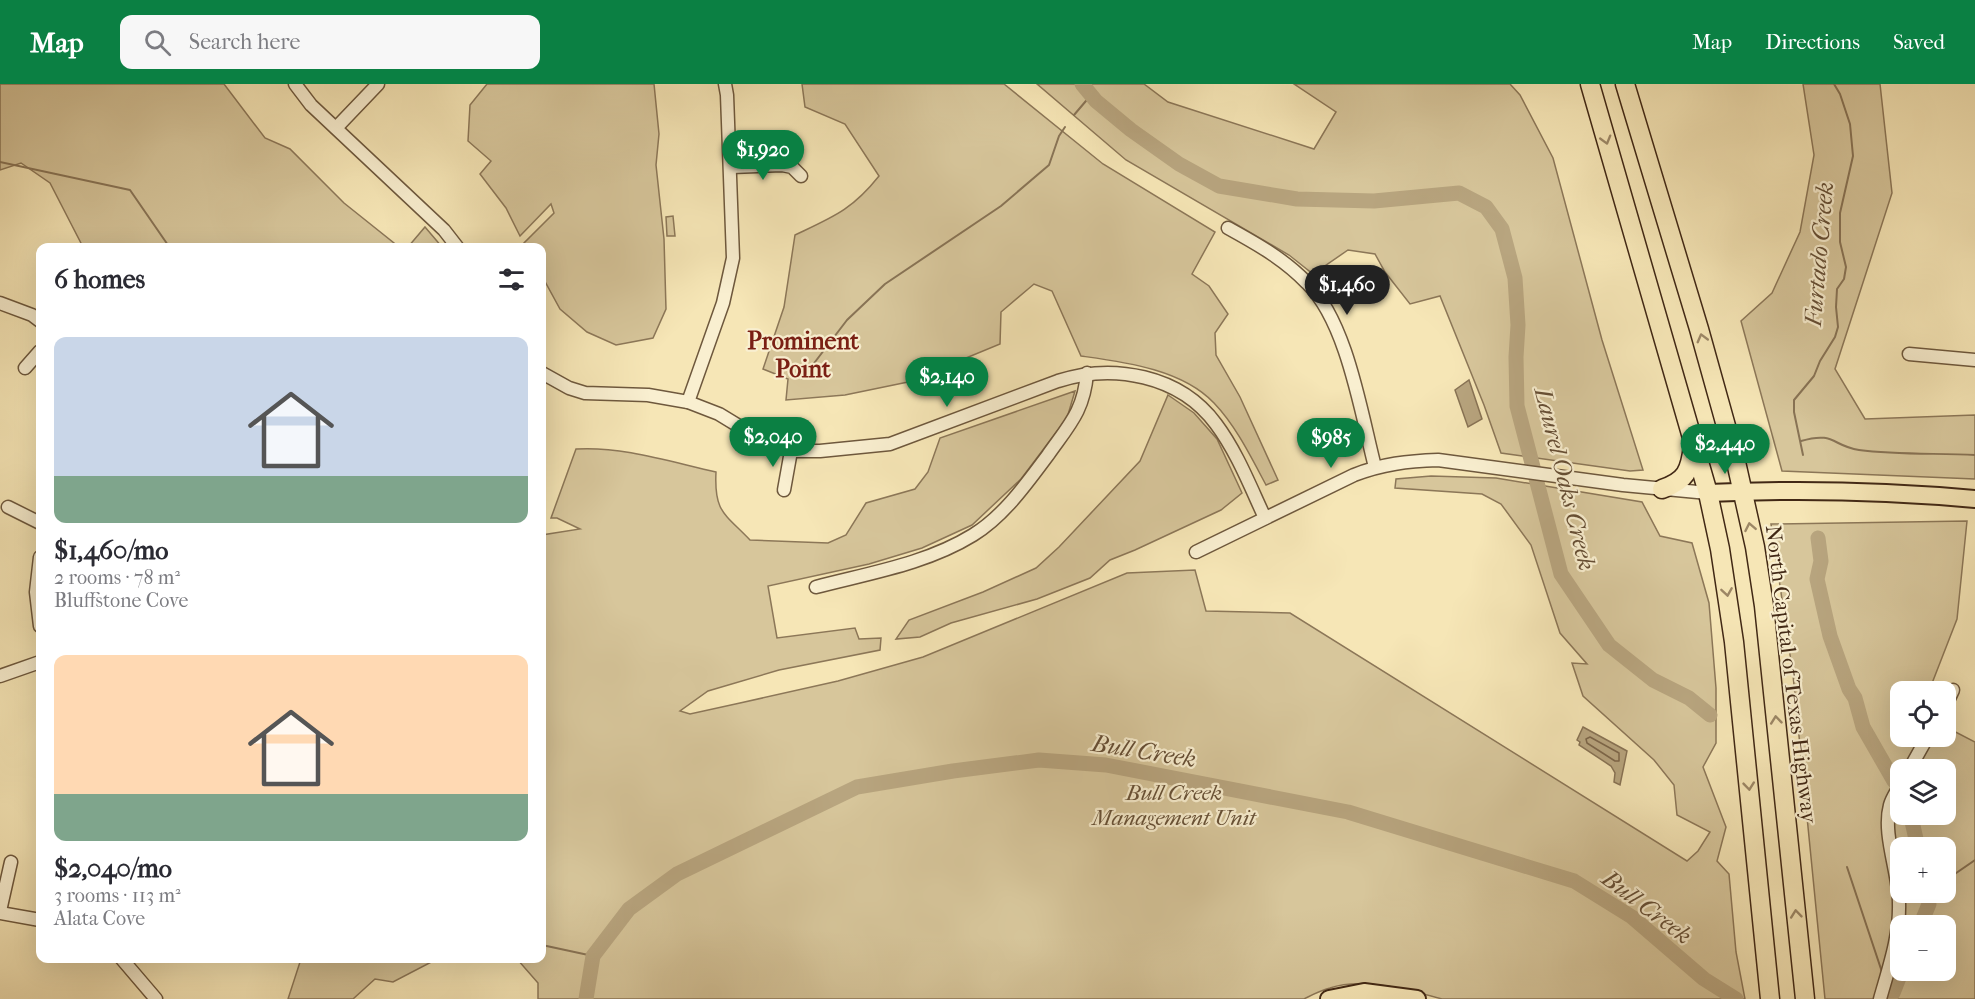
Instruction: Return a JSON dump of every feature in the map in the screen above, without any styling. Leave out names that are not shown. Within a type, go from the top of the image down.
[{"type":"highway","points":[[1590,84],[1708,493],[1720,549],[1734,642],[1770,999]]},
{"type":"highway","name":"North Capital of Texas Highway","points":[[1625,84],[1699,329],[1743,491],[1764,606],[1804,999]]},
{"type":"highway","points":[[1662,489],[1676,485],[1688,471],[1693,442]]},
{"type":"main road","points":[[1708,493],[1743,491],[1934,495],[1975,499]]},
{"type":"main road","points":[[1329,999],[1364,992],[1417,999]]},
{"type":"street","points":[[295,84],[311,105],[444,230],[454,243]]},
{"type":"street","points":[[336,128],[378,84]]},
{"type":"street","points":[[688,402],[729,280],[733,258],[731,167],[725,84]]},
{"type":"street","points":[[731,167],[782,165],[792,167],[801,176]]},
{"type":"street","points":[[1228,228],[1272,252],[1288,265],[1309,284],[1324,306],[1344,346],[1375,467]]},
{"type":"street","points":[[0,303],[36,318]]},
{"type":"street","points":[[1909,354],[1975,360]]},
{"type":"street","points":[[25,368],[36,356]]},
{"type":"street","points":[[546,375],[569,388],[585,393],[648,395],[688,402],[719,414],[765,442],[791,452],[820,452],[890,444],[1058,381],[1086,373],[1123,373],[1142,376],[1172,387],[1189,398],[1214,422],[1233,450],[1265,518]]},
{"type":"street","points":[[816,587],[903,565],[940,552],[974,534],[1002,511],[1027,484],[1079,412],[1085,392],[1086,373]]},
{"type":"street","points":[[784,490],[791,452]]},
{"type":"street","points":[[1196,552],[1332,485],[1375,467],[1412,461],[1438,460],[1708,493]]},
{"type":"street","points":[[8,507],[36,521]]},
{"type":"street","points":[[0,676],[36,663]]},
{"type":"street","points":[[1880,999],[1898,926],[1898,883],[1889,836],[1890,805]]},
{"type":"street","points":[[11,861],[0,912],[36,919]]},
{"type":"street","points":[[126,963],[156,999]]},
{"type":"green space","points":[[0,84],[224,84],[265,138],[290,149],[344,203],[394,243],[81,243],[50,183],[21,163],[0,170]]},
{"type":"green space","points":[[487,84],[654,84],[659,134],[656,165],[664,239],[666,309],[653,338],[616,345],[587,332],[560,309],[546,283],[546,243],[524,243],[554,213],[551,204],[520,236],[506,208],[480,174],[491,161],[468,141],[470,105]]},
{"type":"green space","points":[[802,84],[1004,84],[1103,164],[1215,232],[1192,274],[1209,286],[1228,314],[1215,333],[1216,355],[1240,397],[1278,480],[1266,485],[1243,442],[1214,403],[1201,391],[1186,382],[1152,369],[1081,356],[1052,291],[1034,284],[1001,312],[1000,344],[908,382],[845,395],[786,400],[788,379],[763,369],[784,307],[795,235],[851,205],[879,176],[845,124],[805,107]]},
{"type":"green space","points":[[1037,84],[1144,84],[1168,102],[1314,149],[1336,112],[1294,84],[1510,84],[1520,95],[1553,158],[1602,340],[1643,470],[1630,471],[1501,453],[1440,296],[1410,304],[1385,272],[1375,254],[1348,250],[1313,274],[1289,255],[1126,160]]},
{"type":"green space","points":[[1803,84],[1880,84],[1892,193],[1835,369],[1865,419],[1975,415],[1975,479],[1782,471],[1741,321],[1772,293],[1800,232],[1814,155]]},
{"type":"green space","points":[[673,216],[675,236],[667,236],[666,217]]},
{"type":"green space","points":[[425,227],[439,243],[411,243]]},
{"type":"green space","name":"Bull Creek Management Unit","points":[[1075,391],[1067,418],[1021,479],[972,525],[922,548],[869,564],[768,586],[777,638],[855,628],[859,639],[881,638],[880,650],[779,670],[708,691],[680,711],[690,714],[740,703],[838,681],[923,657],[1127,573],[1195,570],[1206,611],[1290,613],[1687,861],[1698,851],[1710,832],[1677,815],[1674,785],[1654,760],[1583,696],[1572,663],[1587,664],[1560,633],[1531,545],[1501,504],[1482,494],[1395,488],[1396,479],[1431,476],[1496,478],[1642,502],[1660,536],[1692,543],[1709,603],[1716,688],[1716,743],[1703,767],[1726,827],[1717,861],[1729,874],[1736,952],[1745,999],[1442,999],[1386,986],[1357,984],[1327,989],[1304,999],[538,999],[538,983],[520,963],[546,963],[546,534],[580,529],[557,518],[551,518],[576,449],[629,452],[716,472],[717,496],[722,511],[750,540],[828,543],[846,535],[866,503],[915,489],[928,472],[940,438]]},
{"type":"green space","points":[[1168,395],[1194,413],[1217,439],[1242,493],[1221,510],[1110,560],[1090,578],[1037,599],[951,623],[920,637],[896,639],[909,620],[983,592],[1036,568],[1059,547],[1140,461]]},
{"type":"green space","points":[[1967,521],[1957,619],[1933,681],[1890,681],[1890,747],[1956,747],[1956,732],[1975,742],[1975,999],[1825,999],[1793,675],[1771,524]]},
{"type":"green space","points":[[299,963],[429,963],[393,982],[375,979],[353,999],[288,999]]},
{"type":"water","points":[[1358,282],[1363,289],[1356,294],[1359,298],[1346,308],[1340,299],[1352,291],[1350,288]]},
{"type":"water","points":[[1469,380],[1482,419],[1468,427],[1455,390]]},
{"type":"water","points":[[1583,727],[1627,751],[1620,785],[1614,782],[1615,773],[1611,766],[1579,745],[1580,742],[1577,740]]},
{"type":"waterway","name":"Laurel Oaks Creek","points":[[1082,84],[1096,101],[1131,130],[1179,164],[1219,186],[1297,199],[1374,201],[1459,193],[1486,207],[1502,229],[1515,278],[1518,325],[1517,406],[1561,574],[1609,645],[1653,680],[1689,698],[1710,715]]},
{"type":"waterway","name":"Furtado Creek","points":[[1803,455],[1794,412],[1794,400],[1814,376],[1820,361],[1835,337],[1838,327],[1837,289],[1844,279],[1846,267],[1840,242],[1840,213],[1853,156],[1850,124],[1840,94],[1834,84]]},
{"type":"waterway","points":[[1074,115],[1091,95]]},
{"type":"waterway","points":[[802,379],[847,320],[885,284],[1001,206],[1049,165],[1059,136],[1065,127]]},
{"type":"waterway","points":[[0,162],[130,190],[167,243]]},
{"type":"waterway","points":[[1801,441],[1827,438],[1850,448],[1873,452],[1975,455]]},
{"type":"waterway","name":"Furtado Creek","points":[[1818,538],[1821,561],[1817,579],[1830,636],[1849,689],[1855,698],[1863,727],[1890,774]]},
{"type":"waterway","name":"Bull Creek","points":[[586,999],[593,956],[629,909],[677,874],[857,787],[1039,760],[1106,765],[1348,812],[1574,881],[1632,917],[1704,979],[1736,999]]},
{"type":"waterway","name":"Furtado Creek","points":[[1913,825],[1916,837]]},
{"type":"waterway","points":[[1956,873],[1975,860]]},
{"type":"waterway","name":"Laurel Oaks Creek","points":[[1847,867],[1882,972]]},
{"type":"waterway","name":"Furtado Creek","points":[[1924,915],[1929,903]]},
{"type":"waterway","points":[[546,946],[593,956]]},
{"type":"waterway","name":"Furtado Creek","points":[[1893,993],[1898,981]]},
{"type":"waterway","name":"Laurel Oaks Creek","points":[[1893,993],[1895,999]]},
{"type":"district","name":"Prominent Point","points":[[803,355]]}]
